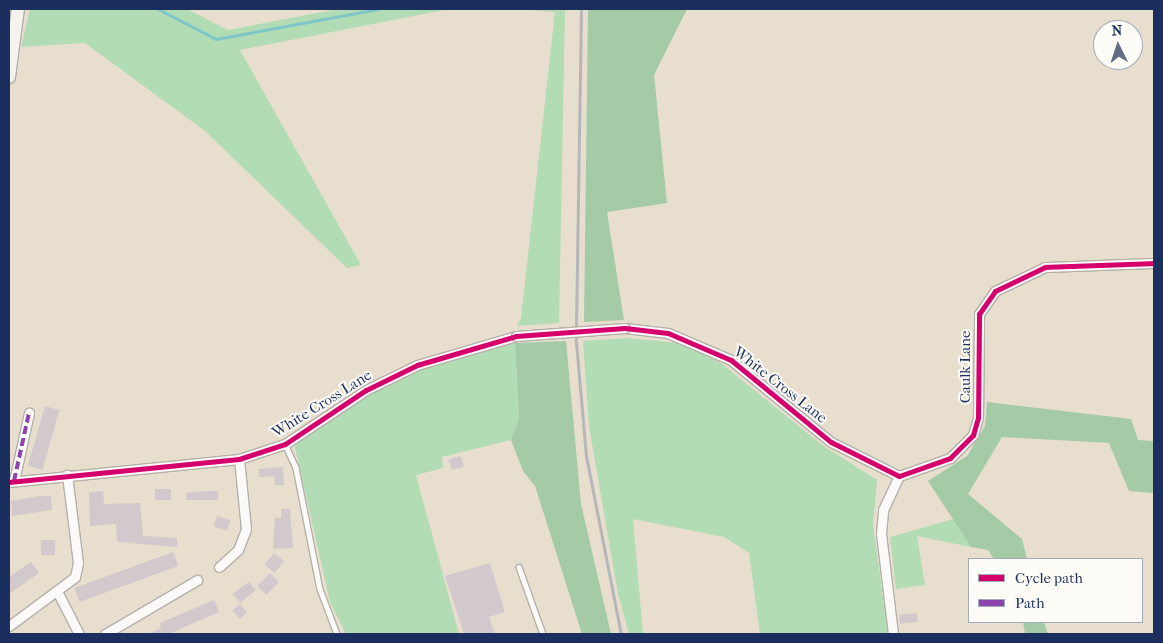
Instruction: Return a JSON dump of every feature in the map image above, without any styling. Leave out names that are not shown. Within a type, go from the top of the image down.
[{"type":"main road","points":[[9,77],[15,12]]},
{"type":"street","name":"Caulk Lane","points":[[899,476],[950,458],[972,435],[978,418],[979,314],[996,291],[1045,267],[1154,263]]},
{"type":"street","name":"White Cross Lane","points":[[12,481],[67,475],[171,469],[239,459],[285,444],[386,379],[417,365],[516,336],[625,328],[668,333],[707,347],[731,360],[831,442],[899,476]]},
{"type":"street","points":[[12,481],[29,413]]},
{"type":"street","points":[[220,567],[238,550],[246,529],[239,459]]},
{"type":"street","points":[[9,626],[58,593],[75,577],[78,563],[67,475]]},
{"type":"street","points":[[893,634],[881,534],[883,510],[899,476]]},
{"type":"street","points":[[105,634],[197,580]]},
{"type":"street","points":[[58,593],[79,634]]},
{"type":"lane","points":[[285,444],[296,468],[320,589],[337,634]]},
{"type":"lane","points":[[519,567],[543,634]]},
{"type":"green space","points":[[30,9],[187,9],[228,30],[338,9],[449,9],[240,50],[361,265],[347,268],[205,131],[85,43],[21,47]]},
{"type":"green space","points":[[520,9],[565,9],[559,323],[517,326],[521,318],[555,12]]},
{"type":"green space","points":[[588,9],[687,9],[654,75],[667,203],[607,212],[624,320],[584,322]]},
{"type":"green space","points":[[627,338],[678,343],[721,363],[822,445],[877,480],[873,525],[888,634],[760,634],[749,553],[724,537],[633,519],[643,634],[629,634],[618,594],[589,426],[583,341]]},
{"type":"green space","points":[[566,341],[581,504],[611,634],[582,634],[535,486],[523,471],[511,440],[519,418],[515,343]]},
{"type":"green space","points":[[515,343],[519,418],[511,440],[442,457],[443,468],[416,475],[459,634],[346,634],[330,602],[294,443],[367,393],[420,368]]},
{"type":"green space","points":[[987,402],[1131,419],[1138,440],[1154,441],[1154,493],[1129,491],[1109,443],[1002,437],[968,494],[1022,539],[1027,558],[993,558],[988,550],[971,547],[928,481],[967,456],[985,426]]},
{"type":"green space","points":[[953,519],[971,547],[917,536],[925,585],[896,589],[890,537]]},
{"type":"green space","points":[[1023,623],[1044,623],[1048,634],[1025,634]]},
{"type":"building","points":[[45,406],[59,410],[42,470],[28,466]]},
{"type":"building","points":[[461,456],[464,467],[451,470],[448,459]]},
{"type":"building","points":[[283,467],[284,485],[275,485],[274,476],[259,477],[259,469]]},
{"type":"building","points":[[155,489],[171,489],[171,500],[155,500]]},
{"type":"building","points":[[103,491],[104,504],[140,503],[143,536],[177,538],[177,547],[117,542],[116,524],[90,526],[89,492]]},
{"type":"building","points":[[218,491],[218,500],[186,500],[186,493]]},
{"type":"building","points":[[51,496],[52,510],[12,516],[11,501]]},
{"type":"building","points":[[281,509],[290,509],[293,548],[273,549],[275,518],[281,518]]},
{"type":"building","points":[[217,516],[230,520],[227,531],[214,527]]},
{"type":"building","points":[[41,540],[55,540],[55,555],[41,555]]},
{"type":"building","points":[[173,552],[178,566],[79,602],[74,588]]},
{"type":"building","points":[[274,553],[284,561],[275,573],[265,565]]},
{"type":"building","points":[[31,562],[39,573],[9,594],[9,577]]},
{"type":"building","points":[[490,563],[505,612],[489,617],[495,634],[464,634],[445,576]]},
{"type":"building","points":[[270,573],[279,582],[266,595],[257,586]]},
{"type":"building","points":[[249,582],[256,590],[240,603],[232,594]]},
{"type":"building","points":[[214,600],[219,612],[169,634],[148,634],[161,628],[160,623]]},
{"type":"building","points":[[240,604],[247,612],[240,619],[232,611]]},
{"type":"building","points":[[917,613],[918,622],[900,624],[899,615]]},
{"type":"waterway","points":[[158,9],[216,39],[378,9]]},
{"type":"railway","points":[[581,9],[576,342],[586,456],[621,634]]},
{"type":"marked path","points":[[14,481],[29,413]]},
{"type":"cycle path","points":[[9,482],[239,459],[285,444],[366,390],[417,365],[516,336],[625,328],[668,333],[731,360],[831,442],[899,476],[950,458],[973,435],[978,418],[979,314],[995,291],[1045,267],[1154,263]]}]
